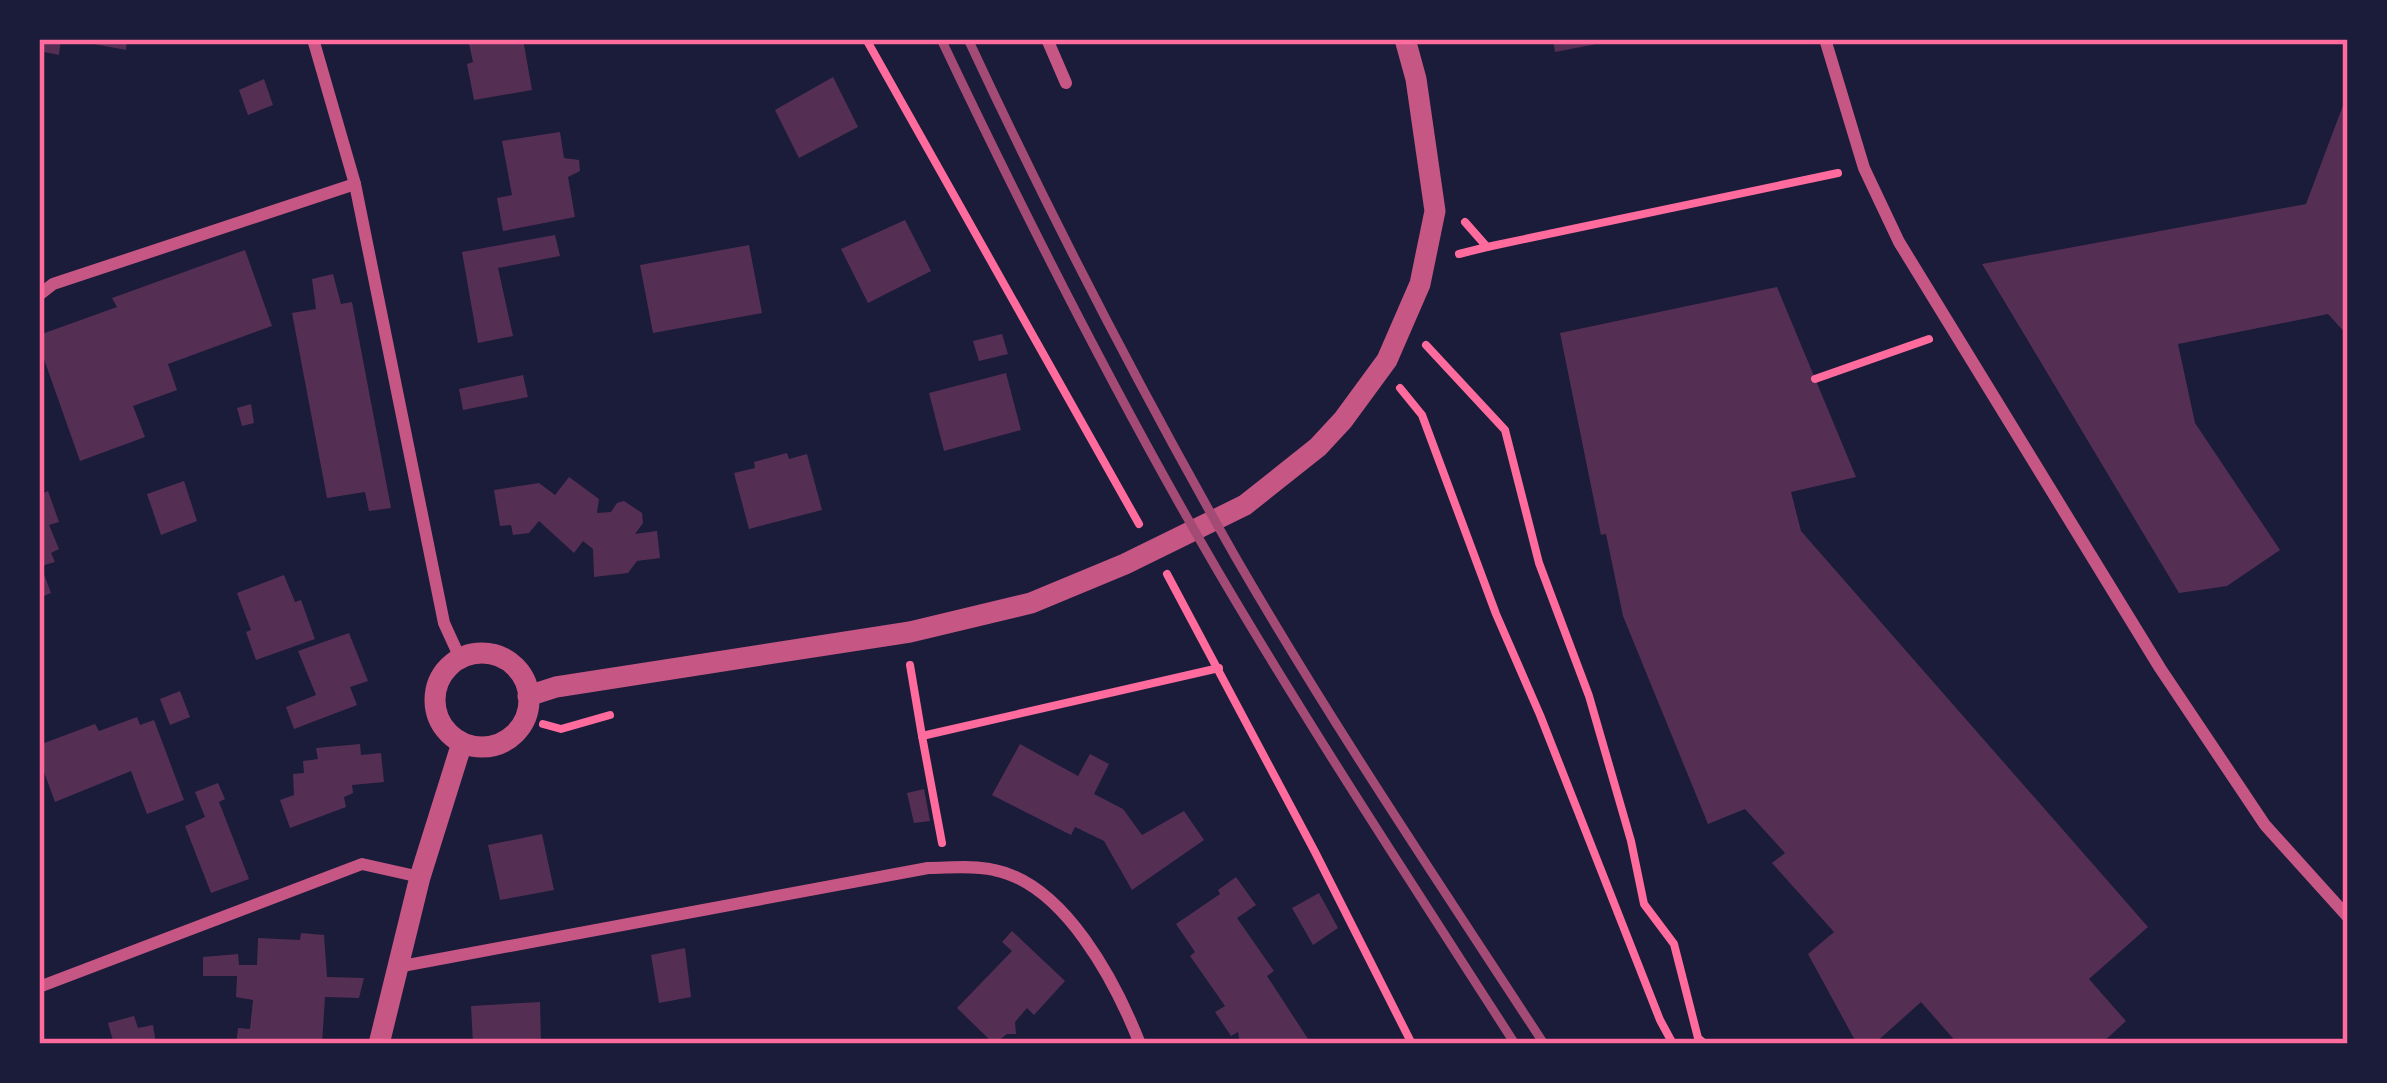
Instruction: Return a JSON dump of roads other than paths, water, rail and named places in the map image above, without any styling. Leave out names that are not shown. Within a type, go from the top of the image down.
[{"type":"street","points":[[314,39],[355,184],[444,623],[460,658]]},
{"type":"street","points":[[1047,39],[1066,83]]},
{"type":"street","points":[[529,696],[578,683],[910,632],[1030,603],[1125,565],[1245,506],[1318,447],[1343,420],[1387,360],[1420,284],[1436,211],[1416,79],[1405,39]]},
{"type":"street","points":[[1825,39],[1864,168],[1899,242],[2215,751],[2265,825],[2348,917]]},
{"type":"street","points":[[39,296],[53,284],[355,184]]},
{"type":"street","points":[[490,653],[517,668],[529,696],[524,720],[515,733],[490,746],[462,743],[449,735],[435,709],[439,679],[460,658],[490,653]]},
{"type":"street","points":[[379,1044],[420,877],[462,743]]},
{"type":"street","points":[[39,986],[362,863],[420,877]]},
{"type":"street","points":[[396,967],[928,868],[996,870],[1051,897],[1118,989],[1140,1044]]},
{"type":"railway","points":[[941,39],[1074,309],[1219,573],[1515,1044]]},
{"type":"railway","points":[[968,39],[1097,301],[1236,558],[1348,742],[1544,1044]]}]
